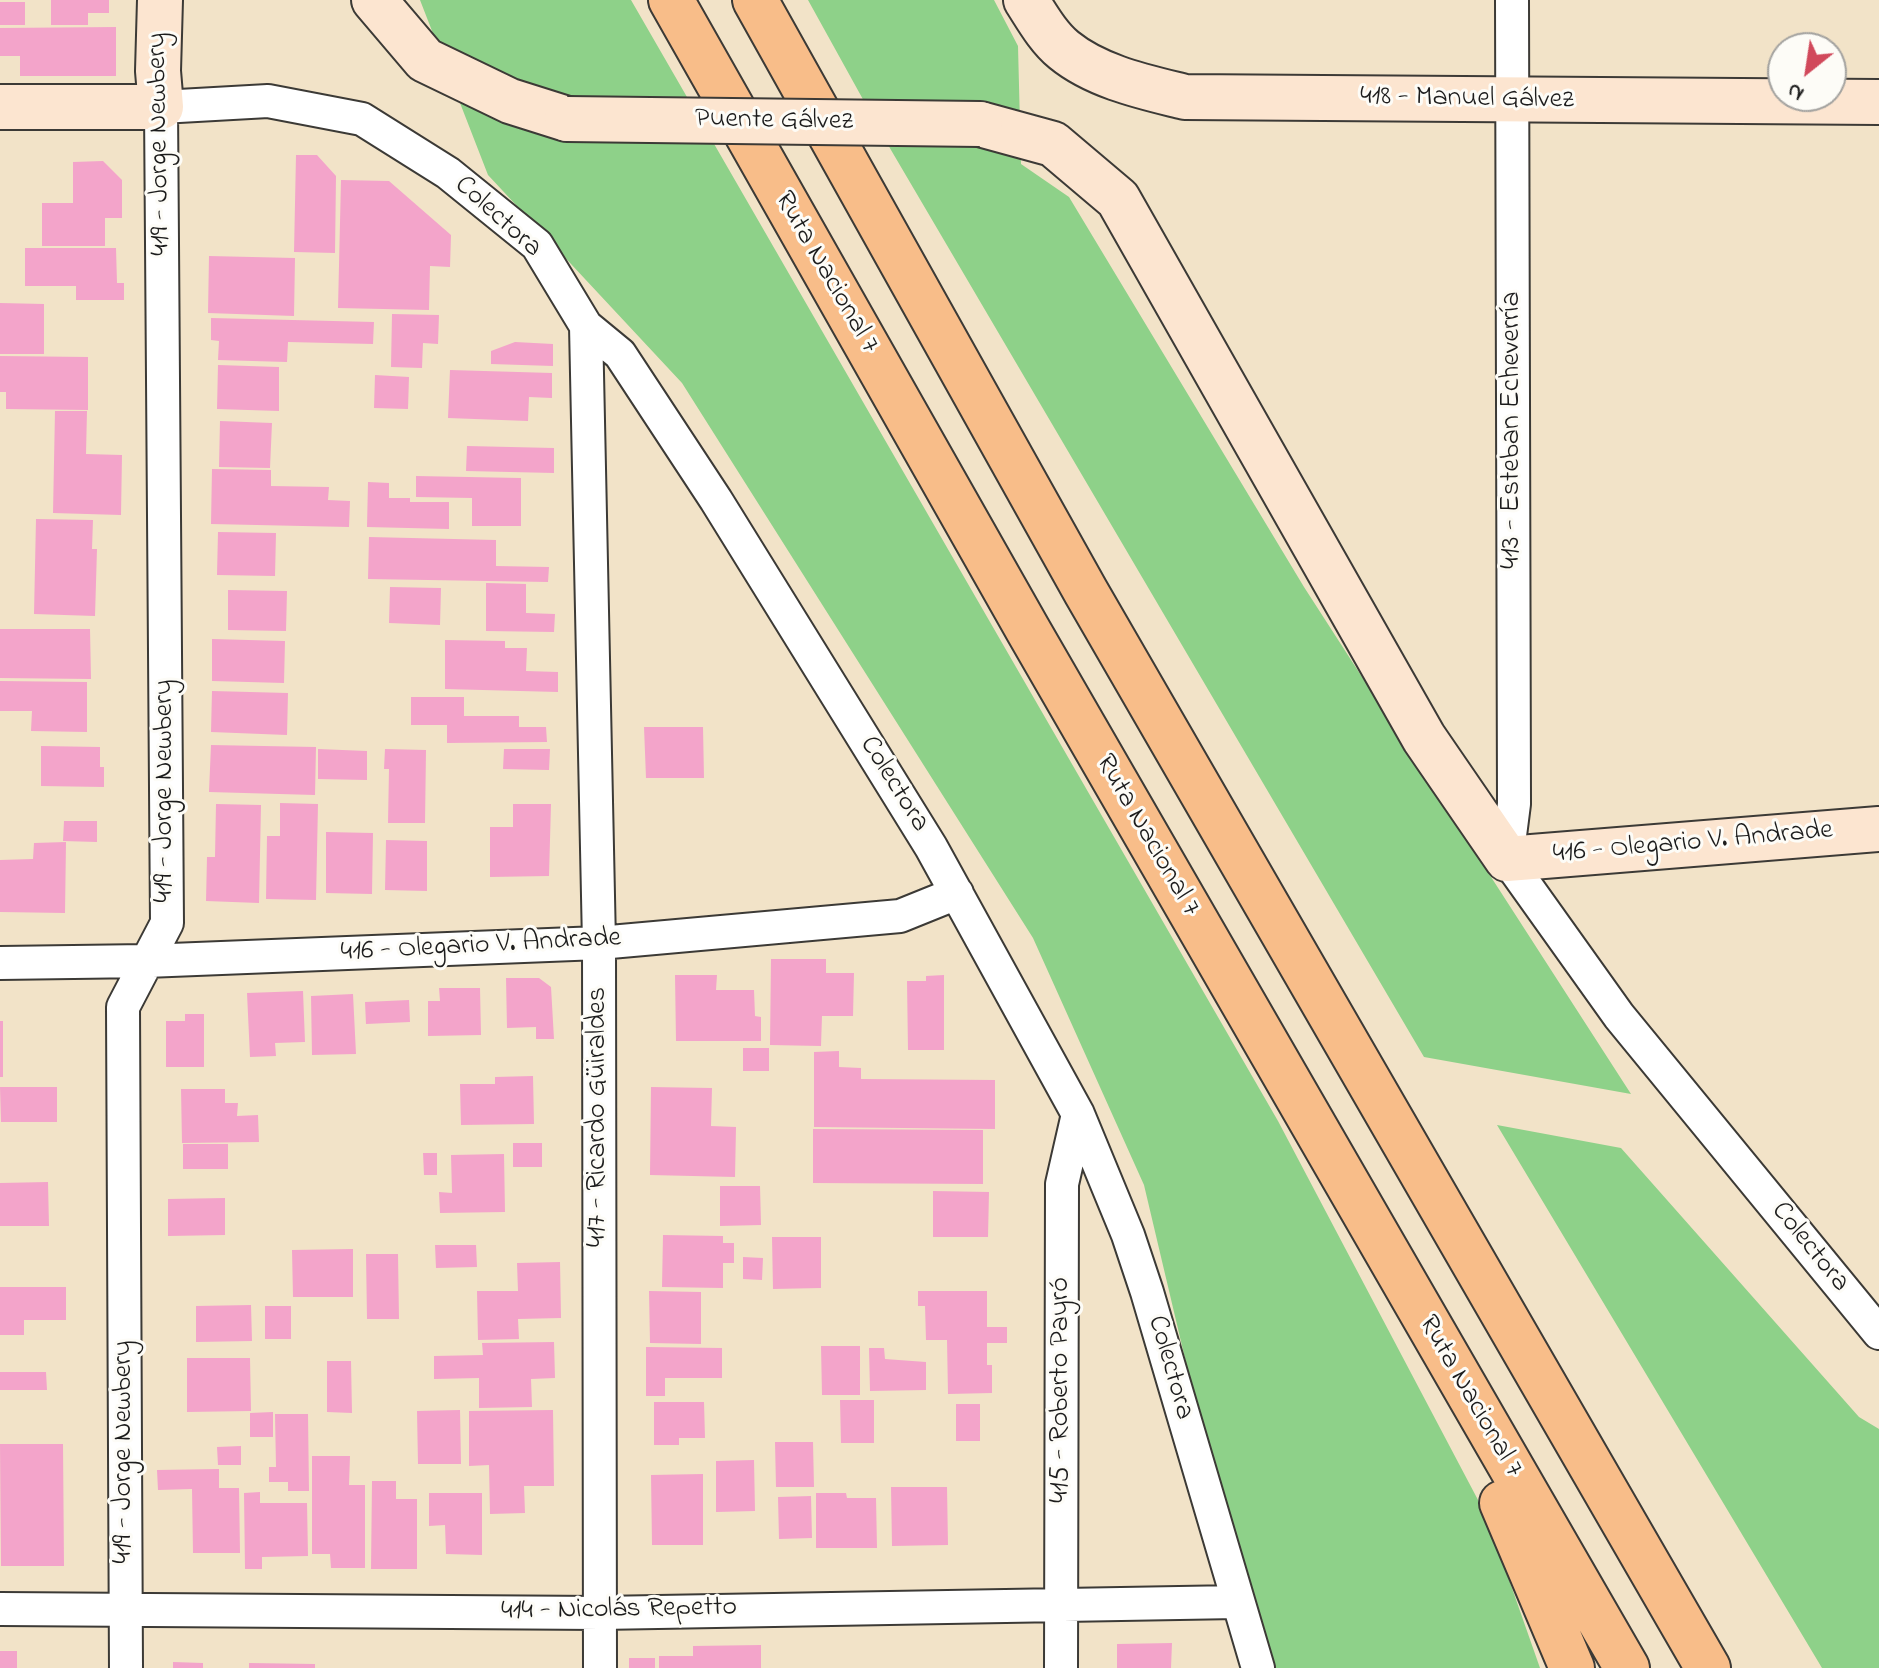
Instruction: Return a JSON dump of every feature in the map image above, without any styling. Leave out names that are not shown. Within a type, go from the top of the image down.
[{"type":"highway","name":"Ruta Nacional 7","points":[[671,0],[1043,658],[1627,1668]]},
{"type":"highway","points":[[755,0],[1094,606],[1708,1668]]},
{"type":"highway","points":[[1394,1268],[1507,1512],[1572,1668]]},
{"type":"highway","points":[[1552,1400],[1738,1668]]},
{"type":"street","name":"419 - Jorge Newbery","points":[[126,1668],[123,1007],[167,923],[161,107],[158,71],[160,0]]},
{"type":"street","name":"Puente Gálvez","points":[[374,0],[425,60],[510,101],[567,119],[980,124],[1053,144],[1118,199],[1424,738],[1507,859]]},
{"type":"street","name":"413 - Esteban Echeverría","points":[[1507,859],[1514,804],[1512,0]]},
{"type":"street","name":"418 - Manuel Gálvez","points":[[1045,20],[1105,73],[1185,97],[1513,102],[1879,102]]},
{"type":"street","name":"Colectora","points":[[161,107],[268,101],[362,119],[448,173],[537,245],[586,326],[620,354],[707,487],[957,893],[1078,1114],[1128,1235],[1147,1292],[1258,1668]]},
{"type":"street","points":[[0,107],[161,107]]},
{"type":"street","name":"417 - Ricardo Güiraldes","points":[[586,326],[599,943],[600,1668]]},
{"type":"street","name":"416 - Olegario V. Andrade","points":[[1507,859],[1879,829]]},
{"type":"street","name":"Colectora","points":[[1507,859],[1619,1016],[1879,1333]]},
{"type":"street","name":"416 - Olegario V. Andrade","points":[[0,963],[146,961],[599,943],[900,916],[957,893]]},
{"type":"street","name":"415 - Roberto Payró","points":[[1061,1668],[1062,1184],[1078,1114]]},
{"type":"street","name":"414 - Nicolás Repetto","points":[[0,1609],[600,1613],[1237,1602]]},
{"type":"green space","points":[[420,0],[631,0],[1278,1121],[1487,1517],[1540,1668],[1271,1668],[1200,1422],[1144,1185],[1033,938],[682,383],[488,175]]},
{"type":"green space","points":[[808,0],[994,0],[1018,46],[1021,164],[1069,197],[1304,587],[1631,1094],[1424,1057],[891,150]]},
{"type":"green space","points":[[1497,1125],[1621,1148],[1859,1417],[1879,1429],[1879,1668],[1822,1668]]},
{"type":"building","points":[[51,0],[109,0],[109,13],[88,13],[88,25],[51,25]]},
{"type":"building","points":[[0,2],[25,2],[25,25],[0,25]]},
{"type":"building","points":[[116,27],[116,76],[20,76],[20,56],[0,56],[0,28]]},
{"type":"building","points":[[296,155],[317,155],[336,176],[335,253],[294,252]]},
{"type":"building","points":[[103,161],[122,180],[122,218],[105,218],[105,246],[42,246],[42,203],[73,203],[73,162]]},
{"type":"building","points":[[341,180],[389,181],[451,235],[450,267],[430,266],[429,310],[338,308]]},
{"type":"building","points":[[25,248],[116,248],[117,283],[124,283],[124,300],[76,300],[76,286],[25,286]]},
{"type":"building","points":[[209,256],[295,258],[294,316],[208,313]]},
{"type":"building","points":[[0,303],[44,304],[44,354],[0,354]]},
{"type":"building","points":[[392,314],[439,315],[438,344],[423,343],[422,368],[391,367]]},
{"type":"building","points":[[211,318],[374,322],[373,344],[288,342],[287,362],[218,360],[219,341],[211,340]]},
{"type":"building","points":[[515,342],[553,344],[553,366],[491,364],[491,351]]},
{"type":"building","points":[[0,356],[88,357],[88,410],[6,409],[6,392],[0,392]]},
{"type":"building","points":[[218,365],[279,367],[279,411],[217,409]]},
{"type":"building","points":[[450,370],[552,373],[552,398],[529,397],[528,421],[448,418]]},
{"type":"building","points":[[375,375],[409,377],[408,409],[374,408]]},
{"type":"building","points":[[55,411],[87,411],[86,454],[122,455],[121,515],[53,513]]},
{"type":"building","points":[[220,421],[272,423],[270,468],[219,467]]},
{"type":"building","points":[[467,446],[554,448],[554,473],[466,471]]},
{"type":"building","points":[[212,469],[271,470],[271,486],[329,487],[328,500],[350,501],[349,527],[211,524]]},
{"type":"building","points":[[416,476],[521,478],[521,526],[472,526],[472,498],[416,497]]},
{"type":"building","points":[[368,482],[389,483],[389,498],[410,498],[410,502],[449,502],[449,529],[367,527]]},
{"type":"building","points":[[36,519],[93,520],[92,549],[97,549],[95,616],[34,614]]},
{"type":"building","points":[[218,532],[276,533],[275,576],[217,575]]},
{"type":"building","points":[[369,537],[496,540],[496,566],[549,567],[548,582],[368,579]]},
{"type":"building","points":[[486,583],[526,584],[526,613],[555,614],[554,632],[486,631]]},
{"type":"building","points":[[390,587],[441,588],[440,625],[389,623]]},
{"type":"building","points":[[228,590],[287,591],[286,631],[228,630]]},
{"type":"building","points":[[0,629],[90,629],[91,679],[0,678]]},
{"type":"building","points":[[212,639],[285,641],[284,683],[212,681]]},
{"type":"building","points":[[445,640],[505,641],[505,648],[527,648],[526,671],[558,672],[558,692],[445,689]]},
{"type":"building","points":[[0,681],[87,682],[87,732],[31,731],[32,711],[0,711]]},
{"type":"building","points":[[212,691],[288,693],[287,735],[211,732]]},
{"type":"building","points":[[411,697],[464,697],[464,716],[519,716],[519,727],[546,727],[547,742],[447,743],[447,725],[411,725]]},
{"type":"building","points":[[644,727],[703,727],[704,778],[646,778]]},
{"type":"building","points":[[211,745],[316,747],[315,795],[209,792]]},
{"type":"building","points":[[41,746],[100,747],[104,787],[41,786]]},
{"type":"building","points":[[318,749],[367,751],[367,780],[318,779]]},
{"type":"building","points":[[385,749],[426,750],[425,823],[388,823],[389,769],[384,769]]},
{"type":"building","points":[[504,749],[550,749],[549,770],[503,769]]},
{"type":"building","points":[[280,803],[318,804],[316,900],[266,899],[267,836],[280,836]]},
{"type":"building","points":[[216,804],[261,805],[259,903],[206,901],[207,857],[215,857]]},
{"type":"building","points":[[513,804],[551,804],[549,876],[490,877],[490,827],[513,827]]},
{"type":"building","points":[[64,821],[97,821],[97,842],[63,841]]},
{"type":"building","points":[[326,832],[373,833],[372,894],[326,893]]},
{"type":"building","points":[[386,840],[427,841],[427,891],[385,890]]},
{"type":"building","points":[[66,842],[65,913],[0,912],[0,860],[33,859],[34,843]]},
{"type":"building","points":[[771,959],[826,959],[826,973],[854,973],[853,1016],[822,1016],[821,1046],[770,1045]]},
{"type":"building","points":[[675,975],[717,975],[716,990],[754,990],[755,1016],[761,1017],[761,1041],[676,1041]]},
{"type":"building","points":[[944,975],[944,1050],[908,1050],[907,981],[926,981],[926,976]]},
{"type":"building","points":[[506,978],[539,978],[551,987],[554,1039],[536,1039],[536,1027],[507,1028]]},
{"type":"building","points":[[439,988],[480,988],[481,1035],[428,1036],[428,1001],[440,1001]]},
{"type":"building","points":[[303,991],[305,1042],[275,1043],[276,1056],[250,1057],[247,993]]},
{"type":"building","points":[[353,994],[356,1054],[312,1055],[311,996]]},
{"type":"building","points":[[409,1000],[410,1022],[366,1024],[365,1002]]},
{"type":"building","points":[[185,1014],[204,1014],[204,1067],[166,1067],[166,1021],[185,1021]]},
{"type":"building","points":[[0,1021],[3,1021],[3,1077],[0,1077]]},
{"type":"building","points":[[743,1048],[769,1048],[769,1071],[743,1071]]},
{"type":"building","points":[[839,1051],[839,1067],[861,1068],[861,1079],[995,1080],[995,1129],[814,1127],[814,1052]]},
{"type":"building","points":[[533,1076],[534,1124],[461,1125],[460,1084],[495,1084],[495,1077]]},
{"type":"building","points":[[0,1087],[57,1087],[57,1122],[1,1122]]},
{"type":"building","points":[[651,1087],[712,1088],[711,1126],[736,1127],[735,1177],[650,1175]]},
{"type":"building","points":[[181,1089],[225,1089],[225,1103],[238,1103],[237,1116],[258,1115],[259,1142],[182,1143]]},
{"type":"building","points":[[813,1129],[983,1130],[983,1184],[813,1183]]},
{"type":"building","points":[[513,1143],[542,1143],[542,1167],[513,1167]]},
{"type":"building","points":[[183,1144],[228,1144],[228,1169],[183,1169]]},
{"type":"building","points":[[423,1153],[437,1153],[437,1175],[424,1175]]},
{"type":"building","points":[[504,1154],[505,1212],[440,1213],[439,1192],[452,1193],[451,1155]]},
{"type":"building","points":[[48,1182],[49,1226],[0,1226],[0,1183]]},
{"type":"building","points":[[720,1186],[760,1186],[761,1225],[720,1226]]},
{"type":"building","points":[[933,1191],[989,1192],[988,1237],[933,1237]]},
{"type":"building","points":[[225,1198],[225,1235],[168,1236],[168,1199]]},
{"type":"building","points":[[663,1235],[723,1236],[723,1243],[734,1243],[734,1263],[723,1263],[723,1288],[662,1287]]},
{"type":"building","points":[[772,1237],[821,1237],[821,1288],[773,1289]]},
{"type":"building","points":[[435,1245],[476,1245],[477,1267],[436,1268]]},
{"type":"building","points":[[353,1249],[353,1297],[293,1297],[292,1250]]},
{"type":"building","points":[[366,1254],[398,1254],[399,1319],[367,1319]]},
{"type":"building","points":[[743,1257],[763,1258],[762,1280],[743,1279]]},
{"type":"building","points":[[560,1262],[561,1318],[518,1319],[519,1339],[478,1340],[477,1291],[518,1291],[517,1263]]},
{"type":"building","points":[[0,1287],[66,1287],[66,1320],[24,1320],[24,1335],[0,1335]]},
{"type":"building","points":[[649,1291],[701,1292],[701,1344],[650,1343]]},
{"type":"building","points":[[918,1291],[987,1291],[987,1327],[1007,1327],[1007,1343],[987,1343],[987,1365],[992,1365],[992,1393],[948,1394],[947,1340],[926,1340],[925,1306],[918,1306]]},
{"type":"building","points":[[251,1305],[252,1341],[196,1342],[196,1306]]},
{"type":"building","points":[[265,1306],[291,1306],[291,1339],[265,1339]]},
{"type":"building","points":[[554,1342],[555,1378],[531,1379],[532,1407],[479,1408],[479,1378],[434,1379],[434,1356],[483,1355],[482,1343]]},
{"type":"building","points":[[821,1346],[860,1346],[860,1395],[822,1395]]},
{"type":"building","points":[[646,1347],[722,1348],[722,1378],[665,1378],[665,1396],[646,1396]]},
{"type":"building","points":[[869,1348],[884,1348],[885,1359],[926,1362],[926,1390],[870,1391]]},
{"type":"building","points":[[187,1358],[250,1358],[251,1411],[187,1412]]},
{"type":"building","points":[[327,1361],[351,1361],[352,1413],[327,1412]]},
{"type":"building","points":[[0,1372],[46,1372],[47,1390],[0,1390]]},
{"type":"building","points":[[840,1400],[874,1400],[874,1443],[841,1443]]},
{"type":"building","points":[[654,1402],[704,1402],[705,1438],[679,1438],[679,1445],[654,1445]]},
{"type":"building","points":[[956,1404],[980,1404],[980,1441],[956,1441]]},
{"type":"building","points":[[460,1410],[461,1464],[418,1464],[417,1411]]},
{"type":"building","points":[[553,1410],[554,1486],[524,1486],[525,1513],[490,1514],[489,1465],[469,1466],[469,1411]]},
{"type":"building","points":[[273,1412],[273,1437],[250,1437],[250,1413]]},
{"type":"building","points":[[275,1414],[308,1414],[309,1491],[288,1491],[288,1482],[269,1482],[269,1467],[276,1467]]},
{"type":"building","points":[[775,1442],[813,1442],[814,1487],[776,1487]]},
{"type":"building","points":[[0,1444],[63,1444],[64,1566],[1,1566]]},
{"type":"building","points":[[241,1446],[241,1465],[218,1465],[217,1447]]},
{"type":"building","points":[[312,1456],[350,1456],[349,1485],[365,1485],[365,1568],[331,1568],[330,1554],[312,1554]]},
{"type":"building","points":[[754,1460],[755,1511],[716,1512],[716,1461]]},
{"type":"building","points":[[219,1469],[219,1488],[239,1488],[240,1553],[193,1553],[192,1489],[158,1490],[157,1470]]},
{"type":"building","points":[[703,1474],[703,1545],[652,1545],[651,1475]]},
{"type":"building","points":[[372,1481],[396,1481],[396,1499],[417,1499],[417,1569],[371,1569]]},
{"type":"building","points":[[891,1487],[947,1487],[948,1545],[892,1546]]},
{"type":"building","points":[[260,1492],[260,1503],[307,1503],[308,1556],[262,1557],[262,1569],[245,1569],[244,1493]]},
{"type":"building","points":[[429,1493],[482,1493],[482,1555],[446,1554],[445,1525],[429,1526]]},
{"type":"building","points":[[816,1493],[846,1493],[847,1498],[876,1498],[877,1548],[816,1548]]},
{"type":"building","points":[[811,1496],[812,1538],[779,1539],[778,1497]]},
{"type":"building","points":[[1172,1643],[1171,1668],[1117,1668],[1117,1644]]},
{"type":"building","points":[[761,1645],[761,1668],[659,1668],[659,1656],[693,1656],[693,1646]]},
{"type":"building","points":[[0,1651],[17,1651],[17,1668],[0,1668]]},
{"type":"building","points":[[629,1658],[655,1658],[655,1668],[629,1668]]},
{"type":"building","points":[[173,1662],[203,1663],[203,1668],[173,1668]]},
{"type":"building","points":[[249,1663],[315,1664],[315,1668],[249,1668]]}]
